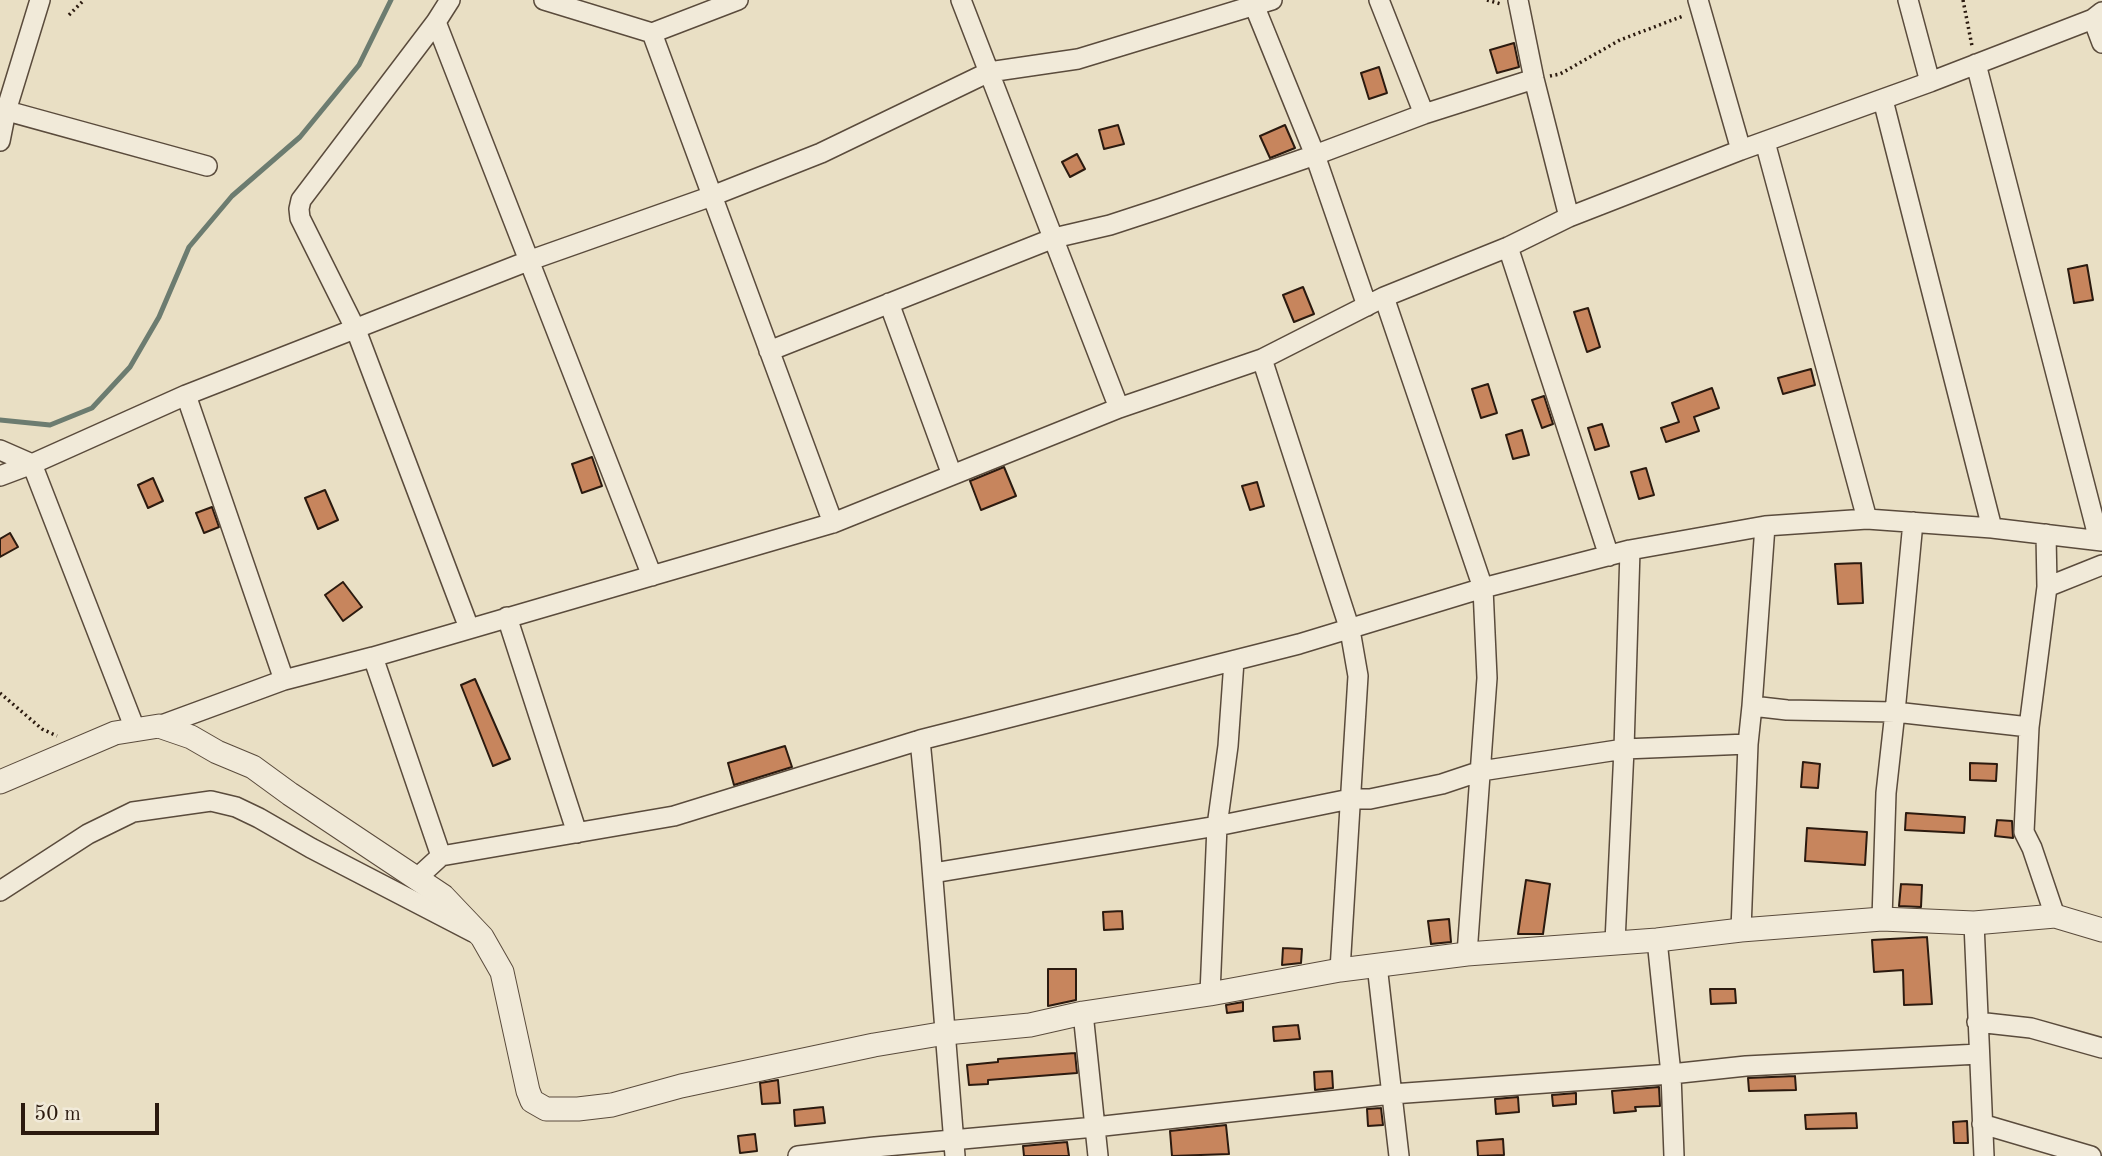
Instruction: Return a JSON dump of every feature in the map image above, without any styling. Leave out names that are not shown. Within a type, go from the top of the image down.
[{"type":"street","points":[[0,141],[3,110],[40,0]]},
{"type":"street","points":[[450,0],[301,200],[299,209],[300,218],[356,330],[469,628]]},
{"type":"street","points":[[544,0],[652,33],[738,0]]},
{"type":"street","points":[[961,0],[1119,408]]},
{"type":"street","points":[[1379,0],[1424,114]]},
{"type":"street","points":[[1518,0],[1534,79],[1569,217]]},
{"type":"street","points":[[1908,0],[1930,82]]},
{"type":"street","points":[[0,476],[186,395],[528,261],[712,196],[821,153],[989,72],[1078,59],[1260,2],[1315,155],[1375,302],[1483,588],[1487,678],[1467,954]]},
{"type":"street","points":[[1693,7],[1741,150]]},
{"type":"street","points":[[0,782],[115,733],[159,726],[284,680],[373,657],[833,523],[1119,408],[1262,359],[1375,302],[1508,247],[1569,217],[1741,150],[1883,100],[2097,16],[2102,43]]},
{"type":"street","points":[[436,22],[652,576]]},
{"type":"street","points":[[652,33],[833,523]]},
{"type":"street","points":[[417,878],[440,856],[674,816],[920,740],[1350,630],[1483,588],[1630,550],[1765,526],[1867,519],[1992,528],[2100,541],[1976,64]]},
{"type":"street","points":[[769,351],[1054,239],[1136,216],[1315,155],[1424,114],[1534,79]]},
{"type":"street","points":[[1883,100],[1992,528]]},
{"type":"street","points":[[3,110],[207,166]]},
{"type":"street","points":[[1765,142],[1867,519]]},
{"type":"street","points":[[1508,247],[1609,556]]},
{"type":"street","points":[[889,303],[952,475]]},
{"type":"street","points":[[1262,359],[1350,630],[1358,676],[1339,970]]},
{"type":"street","points":[[186,395],[284,680]]},
{"type":"street","points":[[0,450],[32,464],[135,729]]},
{"type":"street","points":[[1882,919],[1886,793],[1913,522]]},
{"type":"street","points":[[1741,930],[1748,744],[1765,526]]},
{"type":"street","points":[[2046,534],[2047,587],[2029,727],[2024,832],[2032,848],[2054,916]]},
{"type":"street","points":[[1615,942],[1630,550]]},
{"type":"street","points":[[2047,587],[2100,569]]},
{"type":"street","points":[[507,617],[577,833]]},
{"type":"street","points":[[373,657],[440,856]]},
{"type":"street","points":[[1210,994],[1217,826],[1228,746],[1234,661]]},
{"type":"street","points":[[1752,706],[1787,710],[1895,712],[2029,727]]},
{"type":"street","points":[[159,726],[191,737],[217,752],[253,767],[443,896],[482,937],[502,972],[528,1091],[533,1101],[546,1109],[612,1105],[681,1086],[946,1033],[1030,1025],[1083,1013],[1210,994],[1339,970],[1467,954],[1882,919],[1974,923],[2054,916],[2102,930]]},
{"type":"street","points":[[920,740],[954,1149]]},
{"type":"street","points":[[933,873],[1217,826],[1350,799],[1370,799],[1481,771],[1624,749],[1748,744]]},
{"type":"street","points":[[0,891],[89,834],[133,812],[211,801],[236,807],[259,818],[482,937]]},
{"type":"street","points":[[1974,923],[1984,1156]]},
{"type":"street","points":[[1657,940],[1671,1074],[1674,1156]]},
{"type":"street","points":[[1377,965],[1399,1156]]},
{"type":"street","points":[[1083,1013],[1098,1156]]},
{"type":"street","points":[[1977,1022],[2031,1028],[2102,1048]]},
{"type":"street","points":[[797,1156],[875,1147],[954,1149],[1095,1127],[1392,1094],[1746,1066],[1979,1054]]},
{"type":"street","points":[[1982,1124],[2091,1156]]},
{"type":"path","points":[[69,15],[84,0]]},
{"type":"path","points":[[1963,0],[1976,64]]},
{"type":"path","points":[[1534,79],[1560,74],[1620,40],[1693,7]]},
{"type":"path","points":[[0,693],[42,729],[81,747]]},
{"type":"building","points":[[1514,43],[1519,67],[1497,73],[1490,50]]},
{"type":"building","points":[[1379,67],[1387,93],[1369,99],[1361,73]]},
{"type":"building","points":[[1118,125],[1124,144],[1104,149],[1099,130]]},
{"type":"building","points":[[1285,125],[1295,148],[1270,158],[1260,136]]},
{"type":"building","points":[[1077,154],[1085,169],[1070,177],[1062,162]]},
{"type":"building","points":[[2087,265],[2093,300],[2074,303],[2068,269]]},
{"type":"building","points":[[1303,287],[1314,314],[1294,322],[1283,295]]},
{"type":"building","points":[[1588,308],[1600,347],[1587,352],[1574,312]]},
{"type":"building","points":[[1811,369],[1815,385],[1783,394],[1778,378]]},
{"type":"building","points":[[1488,384],[1497,413],[1481,418],[1472,389]]},
{"type":"building","points":[[1712,388],[1719,408],[1694,417],[1699,431],[1666,442],[1661,428],[1679,422],[1672,403]]},
{"type":"building","points":[[1544,396],[1553,424],[1542,428],[1532,400]]},
{"type":"building","points":[[1602,424],[1609,446],[1595,450],[1588,428]]},
{"type":"building","points":[[1522,430],[1529,455],[1513,459],[1506,435]]},
{"type":"building","points":[[592,457],[602,486],[582,493],[572,464]]},
{"type":"building","points":[[1004,467],[1016,496],[981,510],[970,481]]},
{"type":"building","points":[[1646,468],[1654,495],[1639,499],[1631,472]]},
{"type":"building","points":[[153,478],[163,501],[148,508],[138,485]]},
{"type":"building","points":[[1257,482],[1264,506],[1250,510],[1242,486]]},
{"type":"building","points":[[325,490],[338,520],[318,529],[305,498]]},
{"type":"building","points":[[212,507],[219,527],[204,533],[196,513]]},
{"type":"building","points":[[10,533],[18,547],[0,557],[0,539]]},
{"type":"building","points":[[1861,563],[1863,603],[1838,604],[1835,564]]},
{"type":"building","points":[[343,582],[362,607],[343,621],[325,595]]},
{"type":"building","points":[[475,679],[510,759],[493,766],[461,685]]},
{"type":"building","points":[[785,746],[792,767],[734,785],[728,763]]},
{"type":"building","points":[[1803,762],[1820,764],[1818,788],[1801,787]]},
{"type":"building","points":[[1970,763],[1997,764],[1996,781],[1970,780]]},
{"type":"building","points":[[1906,813],[1965,817],[1964,833],[1905,830]]},
{"type":"building","points":[[1997,820],[2012,821],[2013,838],[1995,836]]},
{"type":"building","points":[[1807,828],[1867,832],[1865,865],[1805,861]]},
{"type":"building","points":[[1526,880],[1550,884],[1543,934],[1518,934]]},
{"type":"building","points":[[1901,884],[1922,885],[1921,907],[1899,906]]},
{"type":"building","points":[[1122,911],[1123,929],[1104,930],[1103,912]]},
{"type":"building","points":[[1449,919],[1451,942],[1431,944],[1428,921]]},
{"type":"building","points":[[1927,937],[1932,1004],[1904,1005],[1903,970],[1874,972],[1872,940]]},
{"type":"building","points":[[1283,948],[1302,949],[1301,963],[1282,965]]},
{"type":"building","points":[[1048,969],[1076,969],[1076,1000],[1048,1006]]},
{"type":"building","points":[[1710,989],[1735,989],[1736,1003],[1711,1004]]},
{"type":"building","points":[[1243,1002],[1243,1011],[1227,1013],[1226,1005]]},
{"type":"building","points":[[1298,1025],[1300,1039],[1274,1041],[1273,1027]]},
{"type":"building","points":[[1075,1053],[1077,1073],[988,1080],[988,1084],[969,1085],[967,1065],[998,1062],[998,1059]]},
{"type":"building","points":[[1332,1071],[1333,1088],[1315,1090],[1314,1072]]},
{"type":"building","points":[[1795,1076],[1796,1090],[1749,1091],[1748,1078]]},
{"type":"building","points":[[778,1080],[780,1103],[762,1104],[760,1083]]},
{"type":"building","points":[[1659,1087],[1660,1106],[1635,1107],[1636,1111],[1614,1113],[1612,1091]]},
{"type":"building","points":[[1576,1093],[1576,1104],[1553,1106],[1552,1095]]},
{"type":"building","points":[[1518,1097],[1519,1112],[1496,1114],[1495,1099]]},
{"type":"building","points":[[823,1107],[825,1123],[795,1126],[794,1110]]},
{"type":"building","points":[[1381,1108],[1383,1125],[1368,1126],[1367,1109]]},
{"type":"building","points":[[1856,1113],[1857,1128],[1806,1129],[1805,1115]]},
{"type":"building","points":[[1967,1121],[1968,1143],[1954,1143],[1953,1122]]},
{"type":"building","points":[[1226,1125],[1229,1154],[1172,1156],[1170,1131]]},
{"type":"building","points":[[755,1134],[757,1151],[740,1153],[738,1136]]},
{"type":"building","points":[[1503,1139],[1504,1155],[1478,1156],[1477,1141]]},
{"type":"building","points":[[1067,1142],[1069,1156],[1024,1156],[1023,1146]]},
{"type":"waterway","points":[[0,420],[50,425],[92,408],[130,367],[159,317],[189,247],[232,196],[300,137],[359,65],[391,0]]}]
